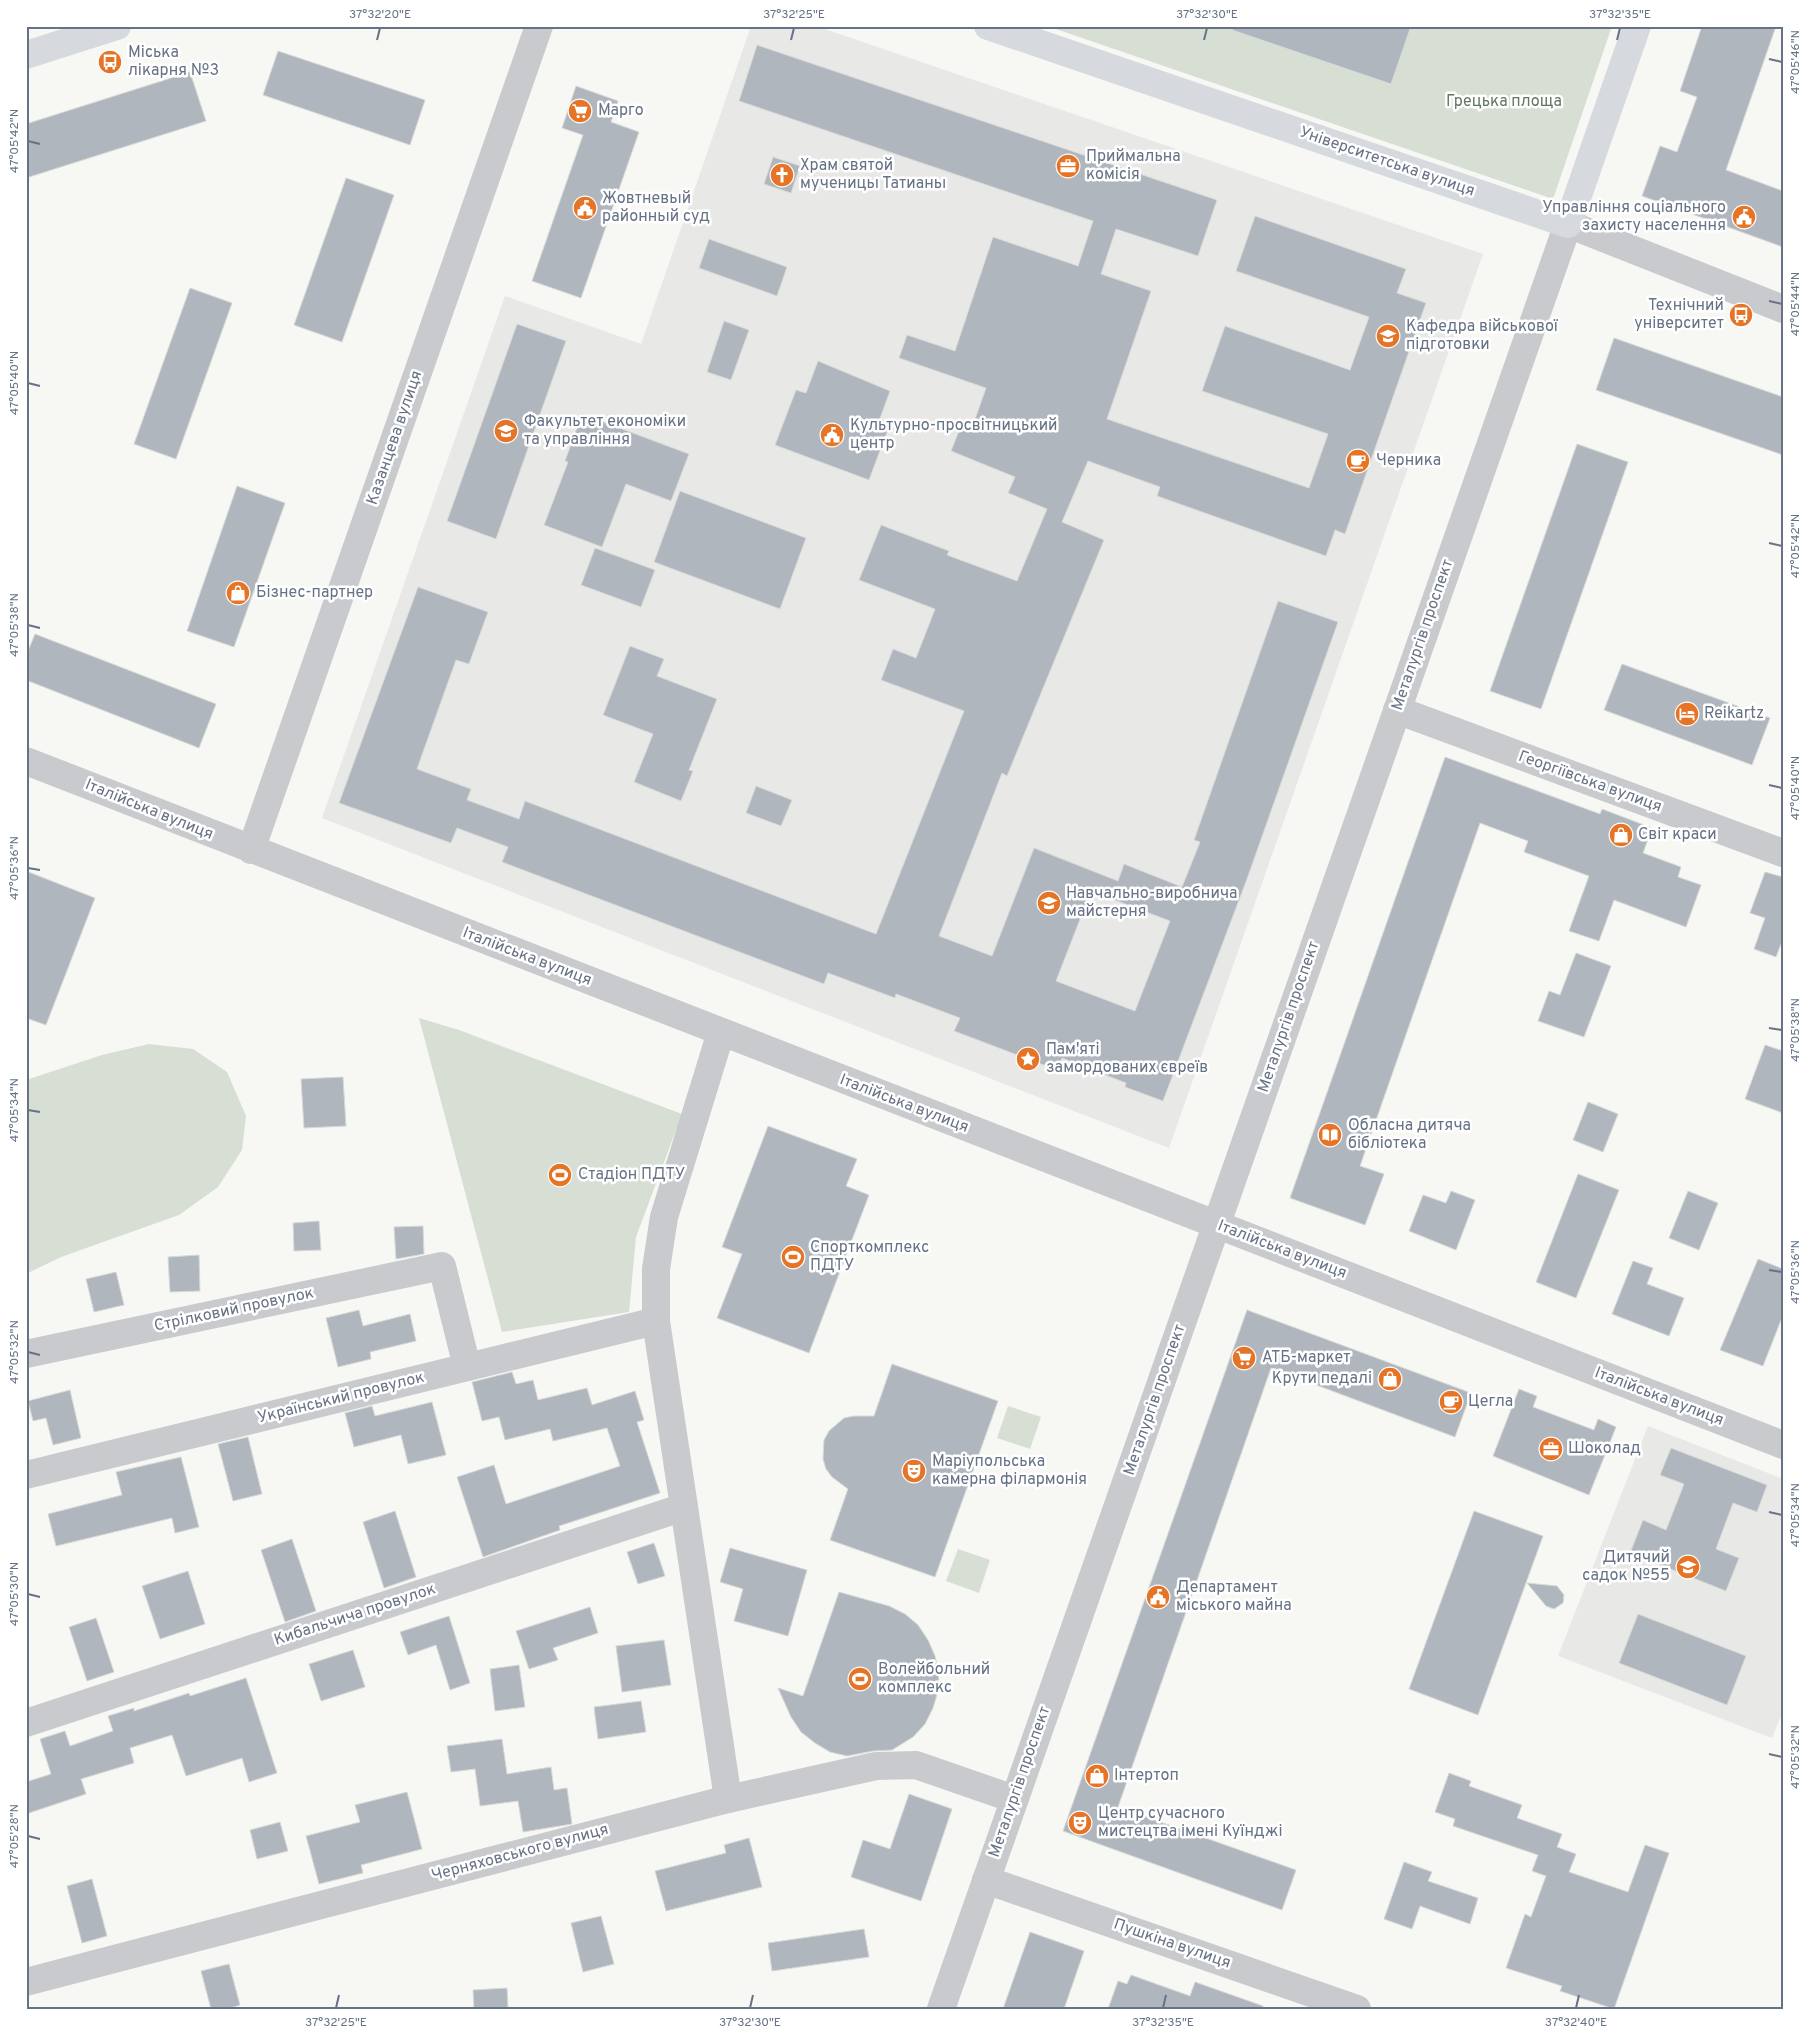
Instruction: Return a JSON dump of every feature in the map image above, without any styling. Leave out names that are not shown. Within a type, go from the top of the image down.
[{"type":"main road","points":[[26,55],[117,26]]},
{"type":"main road","name":"Університетська вулиця","points":[[988,26],[1568,224]]},
{"type":"main road","name":"Металургів проспект","points":[[1568,224],[1638,26]]},
{"type":"street","name":"Казанцева вулиця","points":[[250,850],[539,26]]},
{"type":"street","name":"Університетська вулиця","points":[[1568,224],[1783,309]]},
{"type":"street","name":"Металургів проспект","points":[[941,2009],[1568,224]]},
{"type":"street","name":"Георгіївська вулиця","points":[[1397,710],[1783,853]]},
{"type":"street","name":"Італійська вулиця","points":[[26,761],[250,850],[1783,1445]]},
{"type":"street","points":[[721,1032],[664,1217],[656,1269],[656,1321],[728,1799]]},
{"type":"street","name":"Стрілковий провулок","points":[[26,1354],[442,1266],[467,1367]]},
{"type":"street","name":"Український провулок","points":[[26,1476],[656,1321]]},
{"type":"street","name":"Кибальчича провулок","points":[[26,1722],[684,1507]]},
{"type":"street","name":"Черняховського вулиця","points":[[26,1982],[728,1799],[876,1766],[902,1764],[929,1769],[1014,1799]]},
{"type":"street","name":"Пушкіна вулиця","points":[[986,1880],[1357,2009]]},
{"type":"shaded area","points":[[751,26],[816,26],[1483,254],[1169,1148],[322,818],[505,296],[641,344]]},
{"type":"shaded area","name":"Дитячий садок №55","points":[[1648,1426],[1783,1479],[1783,1711],[1772,1738],[1558,1656]]},
{"type":"green space","name":"Грецька площа","points":[[1047,26],[1612,26],[1553,199]]},
{"type":"green space","name":"Стадіон ПДТУ","points":[[419,1018],[459,1030],[682,1114],[636,1237],[629,1312],[502,1332]]},
{"type":"green space","points":[[149,1044],[193,1049],[227,1072],[246,1116],[242,1150],[218,1187],[179,1215],[61,1257],[26,1274],[26,1080],[102,1055]]},
{"type":"green space","points":[[1008,1406],[1041,1417],[1030,1449],[997,1438]]},
{"type":"green space","points":[[958,1549],[990,1560],[979,1593],[946,1581]]},
{"type":"building","points":[[1233,26],[1411,26],[1391,84],[1232,30]]},
{"type":"building","points":[[1702,26],[1776,26],[1726,170],[1783,191],[1783,247],[1642,196],[1660,146],[1677,152],[1697,97],[1680,91]]},
{"type":"building","points":[[757,45],[1217,200],[1198,256],[1116,229],[1101,274],[1151,291],[1107,419],[1309,488],[1328,434],[1202,391],[1225,326],[1350,370],[1369,317],[1236,271],[1255,216],[1406,269],[1397,293],[1426,303],[1345,534],[1335,530],[1326,556],[1157,496],[1160,487],[1088,461],[1062,522],[1104,540],[1007,776],[1002,773],[939,936],[992,956],[1034,848],[1118,881],[1124,864],[1182,887],[1200,842],[1194,840],[1278,601],[1338,622],[1247,879],[1163,1101],[1125,1087],[1126,1083],[1062,1058],[1057,1070],[954,1031],[960,1018],[896,994],[895,998],[828,973],[824,984],[502,862],[508,847],[457,828],[451,843],[339,803],[418,587],[488,612],[469,664],[456,660],[417,769],[471,789],[467,800],[519,819],[525,801],[876,934],[964,711],[881,680],[893,649],[916,658],[935,609],[859,580],[881,525],[949,551],[947,555],[1017,581],[1047,509],[1008,493],[1015,477],[951,451],[963,421],[973,425],[986,388],[899,358],[907,335],[955,351],[993,237],[1078,266],[1093,221],[739,101]],"holes":[[[1091,891],[1170,921],[1135,1011],[1056,981]]]},
{"type":"building","points":[[278,51],[425,100],[410,145],[263,95]]},
{"type":"building","points":[[190,72],[206,121],[26,178],[26,124]]},
{"type":"building","name":"Жовтневый районный суд","points":[[576,86],[618,101],[611,122],[639,132],[581,298],[532,281],[583,135],[562,128]]},
{"type":"building","name":"Храм святой мученицы Татианы","points":[[773,157],[800,166],[791,193],[764,184]]},
{"type":"building","points":[[346,178],[394,195],[342,342],[294,325]]},
{"type":"building","points":[[709,239],[787,267],[777,296],[699,268]]},
{"type":"building","points":[[190,288],[232,303],[176,459],[134,444]]},
{"type":"building","points":[[724,321],[749,330],[731,380],[707,372]]},
{"type":"building","points":[[517,324],[566,341],[496,539],[447,521]]},
{"type":"building","points":[[1614,338],[1783,397],[1783,455],[1596,390]]},
{"type":"building","points":[[818,361],[890,391],[879,421],[890,424],[869,480],[775,445],[796,390],[806,393]]},
{"type":"building","points":[[582,414],[689,454],[671,501],[626,484],[602,547],[544,525],[568,462],[565,461]]},
{"type":"building","points":[[1577,444],[1628,462],[1541,709],[1490,691]]},
{"type":"building","points":[[237,486],[285,503],[234,647],[187,631]]},
{"type":"building","points":[[680,491],[806,538],[780,609],[654,562]]},
{"type":"building","points":[[595,548],[655,570],[641,607],[581,585]]},
{"type":"building","points":[[35,634],[216,704],[199,748],[26,680],[26,656]]},
{"type":"building","points":[[630,646],[664,659],[657,676],[717,699],[689,770],[693,771],[681,801],[634,782],[653,734],[603,715]]},
{"type":"building","points":[[1622,664],[1770,718],[1752,765],[1604,710]]},
{"type":"building","points":[[1445,757],[1600,814],[1602,809],[1652,828],[1643,853],[1681,867],[1678,877],[1701,885],[1686,927],[1614,900],[1599,941],[1569,931],[1589,876],[1524,852],[1528,841],[1480,823],[1360,1166],[1384,1174],[1365,1225],[1290,1198]]},
{"type":"building","points":[[756,786],[792,800],[781,826],[746,813]]},
{"type":"building","points":[[26,871],[95,898],[46,1025],[26,1018]]},
{"type":"building","points":[[1765,872],[1783,877],[1783,939],[1776,957],[1754,949],[1765,918],[1750,913]]},
{"type":"building","points":[[1576,953],[1611,966],[1584,1037],[1538,1021],[1549,991],[1560,995]]},
{"type":"building","points":[[1765,1045],[1783,1051],[1783,1113],[1745,1099]]},
{"type":"building","points":[[343,1077],[346,1126],[304,1128],[301,1079]]},
{"type":"building","points":[[1588,1102],[1618,1114],[1603,1152],[1573,1140]]},
{"type":"building","points":[[768,1126],[857,1159],[846,1186],[869,1195],[809,1353],[717,1318],[742,1254],[722,1247]]},
{"type":"building","points":[[1578,1174],[1619,1190],[1576,1298],[1536,1282]]},
{"type":"building","points":[[1451,1191],[1475,1200],[1456,1250],[1409,1231],[1423,1195],[1446,1203]]},
{"type":"building","points":[[1688,1191],[1718,1203],[1699,1250],[1669,1238]]},
{"type":"building","points":[[319,1221],[321,1250],[294,1251],[293,1223]]},
{"type":"building","points":[[423,1226],[424,1254],[396,1259],[394,1227]]},
{"type":"building","points":[[199,1255],[200,1291],[170,1292],[168,1257]]},
{"type":"building","points":[[1758,1259],[1783,1269],[1783,1315],[1763,1366],[1720,1350]]},
{"type":"building","points":[[1633,1261],[1653,1268],[1647,1284],[1684,1298],[1669,1336],[1612,1314]]},
{"type":"building","points":[[116,1272],[124,1305],[94,1312],[86,1279]]},
{"type":"building","points":[[359,1310],[363,1326],[410,1314],[416,1341],[370,1352],[371,1359],[338,1367],[326,1318]]},
{"type":"building","points":[[1247,1310],[1471,1393],[1455,1437],[1271,1368],[1118,1807],[1296,1870],[1282,1910],[1063,1831]]},
{"type":"building","points":[[892,1364],[998,1401],[935,1577],[830,1540],[848,1489],[832,1477],[826,1469],[823,1459],[824,1440],[829,1431],[844,1418],[874,1416]]},
{"type":"building","points":[[512,1372],[516,1384],[533,1380],[538,1400],[587,1388],[592,1405],[635,1391],[644,1420],[637,1422],[660,1493],[559,1526],[560,1530],[483,1557],[457,1477],[494,1465],[506,1504],[620,1466],[607,1428],[553,1441],[550,1429],[505,1440],[499,1417],[482,1421],[472,1382]]},
{"type":"building","points":[[1519,1389],[1537,1396],[1533,1407],[1594,1430],[1598,1419],[1616,1427],[1589,1495],[1493,1456]]},
{"type":"building","points":[[70,1390],[81,1438],[53,1445],[46,1418],[33,1421],[28,1401]]},
{"type":"building","points":[[432,1402],[446,1455],[408,1464],[401,1435],[354,1447],[345,1413],[372,1406],[375,1416]]},
{"type":"building","points":[[248,1437],[262,1494],[233,1501],[218,1444]]},
{"type":"building","points":[[1671,1448],[1767,1485],[1757,1512],[1733,1503],[1716,1549],[1739,1558],[1726,1591],[1630,1553],[1643,1520],[1666,1530],[1684,1484],[1660,1475]]},
{"type":"building","points":[[181,1457],[199,1527],[175,1533],[172,1518],[56,1546],[48,1514],[122,1495],[116,1472]]},
{"type":"building","points":[[395,1511],[416,1577],[384,1588],[363,1522]]},
{"type":"building","points":[[1474,1511],[1543,1536],[1478,1715],[1409,1689]]},
{"type":"building","points":[[292,1539],[316,1611],[285,1622],[261,1550]]},
{"type":"building","points":[[654,1543],[665,1576],[638,1584],[627,1552]]},
{"type":"building","points":[[730,1548],[807,1570],[788,1636],[734,1621],[743,1589],[720,1582]]},
{"type":"building","points":[[188,1571],[205,1624],[160,1639],[142,1586]]},
{"type":"building","points":[[1527,1583],[1557,1586],[1564,1595],[1563,1603],[1554,1609],[1546,1606]]},
{"type":"building","points":[[839,1592],[889,1606],[905,1614],[918,1625],[928,1640],[935,1656],[939,1673],[938,1691],[933,1708],[925,1724],[913,1737],[892,1750],[873,1751],[847,1756],[830,1752],[801,1732],[791,1717],[778,1688],[803,1696]]},
{"type":"building","points":[[590,1607],[598,1633],[553,1648],[558,1660],[529,1669],[516,1631]]},
{"type":"building","points":[[1638,1614],[1746,1656],[1727,1705],[1619,1663]]},
{"type":"building","points":[[449,1616],[470,1683],[450,1690],[436,1645],[408,1655],[400,1632]]},
{"type":"building","points":[[96,1618],[114,1672],[87,1681],[69,1627]]},
{"type":"building","points":[[664,1640],[671,1685],[622,1692],[616,1646]]},
{"type":"building","points":[[353,1650],[365,1687],[321,1701],[309,1664]]},
{"type":"building","points":[[519,1665],[525,1707],[495,1711],[490,1669]]},
{"type":"building","points":[[246,1678],[277,1773],[249,1782],[242,1758],[186,1776],[172,1735],[130,1748],[134,1763],[81,1779],[86,1794],[26,1814],[26,1782],[51,1774],[40,1739],[65,1731],[70,1746],[113,1731],[108,1716],[134,1708],[134,1711],[189,1693],[190,1696]]},
{"type":"building","points":[[641,1701],[646,1732],[598,1739],[594,1707]]},
{"type":"building","points":[[502,1739],[507,1774],[551,1767],[554,1790],[567,1788],[572,1824],[523,1832],[518,1801],[480,1806],[475,1769],[451,1772],[447,1746]]},
{"type":"building","points":[[1449,1773],[1471,1781],[1469,1786],[1522,1805],[1517,1818],[1562,1834],[1557,1847],[1576,1854],[1569,1872],[1628,1892],[1645,1845],[1669,1853],[1614,2009],[1560,1991],[1562,1986],[1506,1968],[1525,1914],[1531,1917],[1546,1876],[1532,1871],[1538,1855],[1453,1826],[1455,1819],[1435,1812]]},
{"type":"building","points":[[407,1792],[422,1849],[361,1865],[363,1873],[319,1884],[306,1836],[360,1822],[355,1805]]},
{"type":"building","points":[[909,1794],[952,1809],[921,1901],[851,1877],[863,1840],[890,1849]]},
{"type":"building","points":[[280,1822],[288,1851],[257,1859],[250,1830]]},
{"type":"building","points":[[749,1838],[762,1887],[666,1911],[655,1871],[726,1853],[724,1845]]},
{"type":"building","points":[[1404,1862],[1432,1872],[1428,1881],[1478,1898],[1470,1924],[1420,1906],[1412,1929],[1384,1919]]},
{"type":"building","points":[[92,1879],[107,1936],[82,1943],[67,1886]]},
{"type":"building","points":[[601,1916],[614,1964],[583,1972],[571,1923]]},
{"type":"building","points":[[864,1929],[869,1957],[772,1971],[768,1943]]},
{"type":"building","points":[[1030,1932],[1084,1951],[1064,2009],[1003,2009]]},
{"type":"building","points":[[229,1964],[240,2005],[227,2009],[211,2009],[201,1971]]},
{"type":"building","points":[[1131,1975],[1190,1996],[1195,1982],[1263,2006],[1263,2009],[1108,2009],[1118,1981],[1127,1984]]},
{"type":"building","points":[[507,1988],[508,2009],[474,2009],[473,1990]]},
{"type":"place","name":"Міська лікарня №3","points":[[110,62]]},
{"type":"place","name":"Марго","points":[[580,111]]},
{"type":"place","name":"Приймальна комісія","points":[[1068,166]]},
{"type":"place","name":"Храм святой мученицы Татианы","points":[[782,175]]},
{"type":"place","name":"Жовтневый районный суд","points":[[585,208]]},
{"type":"place","name":"Управління соціального захисту населення","points":[[1744,217]]},
{"type":"place","name":"Технічний університет","points":[[1741,315]]},
{"type":"place","name":"Кафедра військової підготовки","points":[[1388,336]]},
{"type":"place","name":"Факультет економіки та управління","points":[[506,431]]},
{"type":"place","name":"Культурно-просвітницький центр","points":[[832,435]]},
{"type":"place","name":"Черника","points":[[1358,461]]},
{"type":"place","name":"Бізнес-партнер","points":[[238,593]]},
{"type":"place","name":"Reikartz","points":[[1687,714]]},
{"type":"place","name":"Свiт краси","points":[[1621,835]]},
{"type":"place","name":"Навчально-виробнича майстерня","points":[[1049,903]]},
{"type":"place","name":"Пам'яті замордованих євреїв","points":[[1028,1059]]},
{"type":"place","name":"Обласна дитяча бібліотека","points":[[1330,1135]]},
{"type":"place","name":"Стадіон ПДТУ","points":[[560,1175]]},
{"type":"place","name":"Спорткомплекс ПДТУ","points":[[793,1257]]},
{"type":"place","name":"АТБ-маркет","points":[[1244,1358]]},
{"type":"place","name":"Крути педалі","points":[[1390,1379]]},
{"type":"place","name":"Цегла","points":[[1451,1402]]},
{"type":"place","name":"Шоколад","points":[[1551,1449]]},
{"type":"place","name":"Маріупольська камерна філармонія","points":[[914,1471]]},
{"type":"place","name":"Дитячий садок №55","points":[[1688,1567]]},
{"type":"place","name":"Департамент міського майна","points":[[1158,1597]]},
{"type":"place","name":"Волейбольний комплекс","points":[[860,1679]]},
{"type":"place","name":"Інтертоп","points":[[1097,1776]]},
{"type":"place","name":"Центр сучасного мистецтва імені Куїнджі","points":[[1080,1823]]}]
